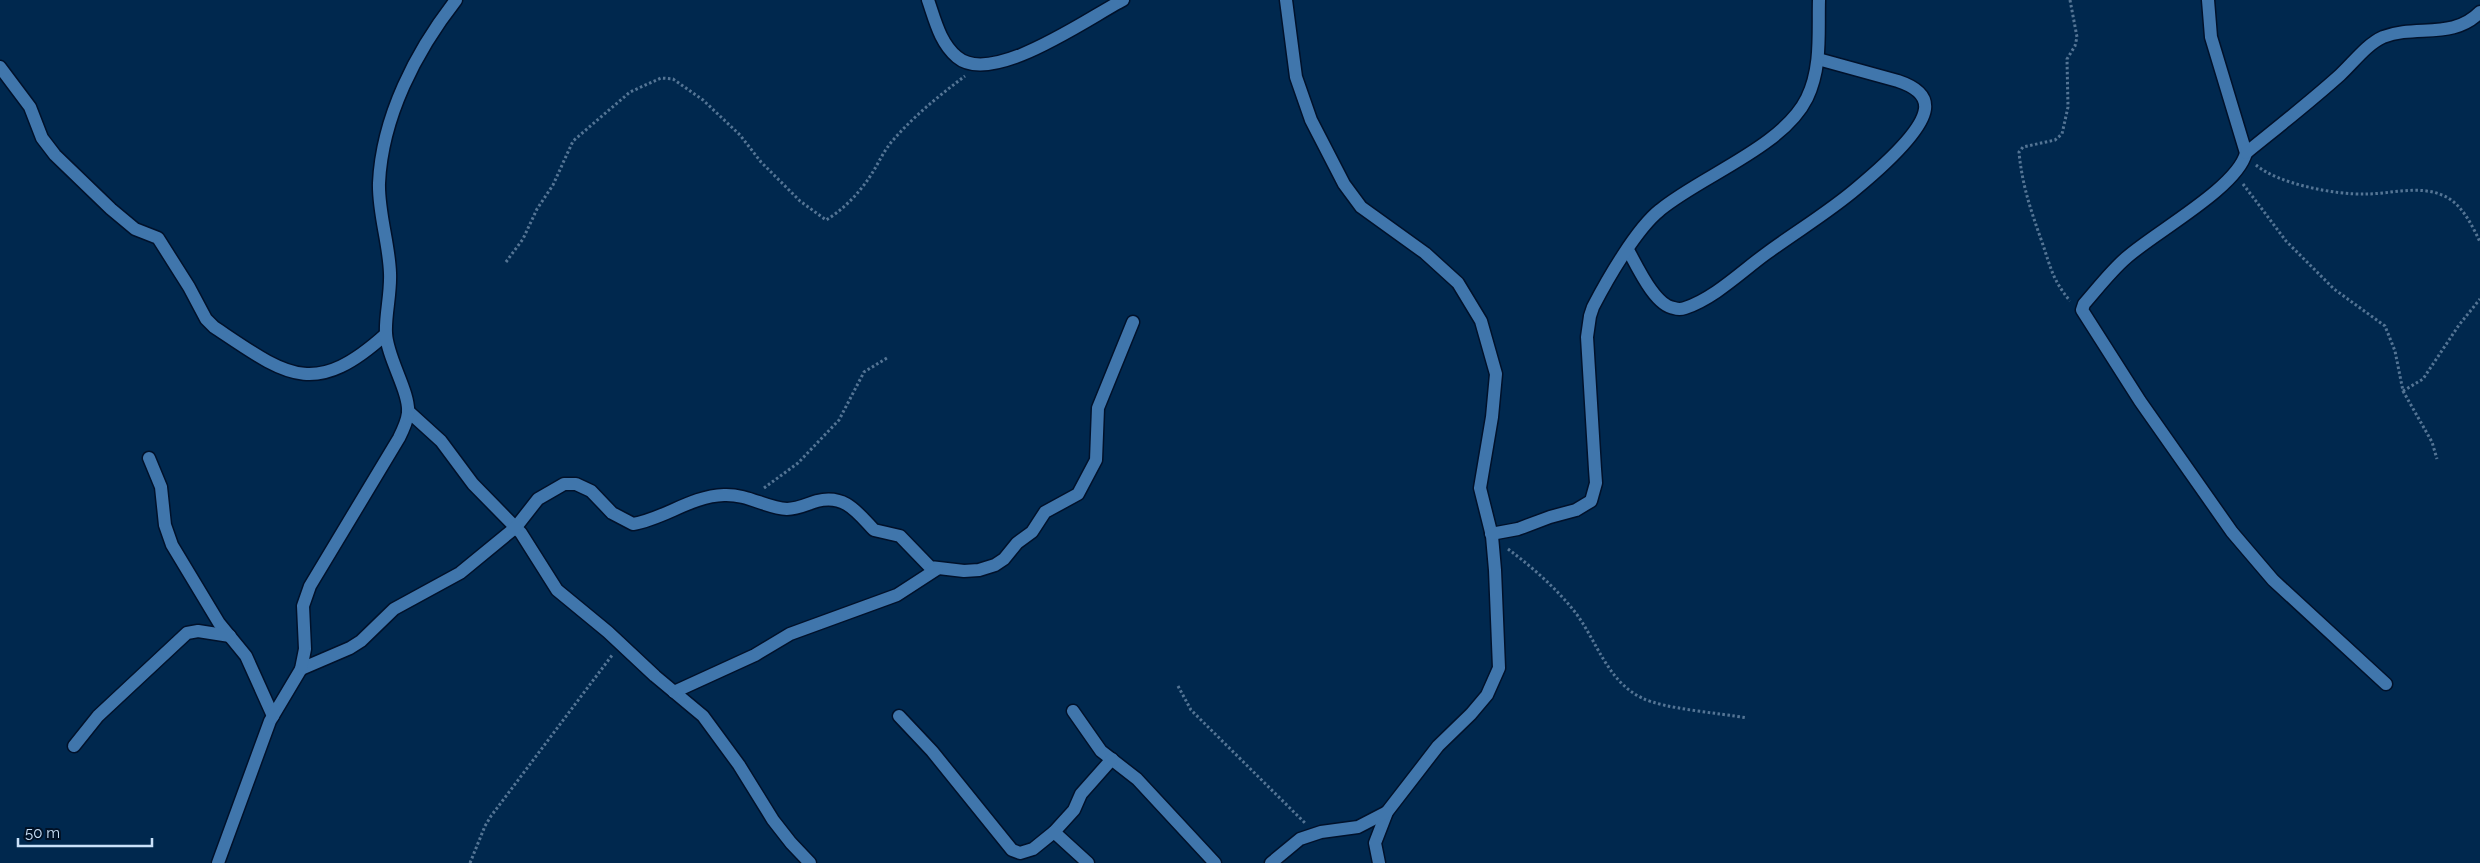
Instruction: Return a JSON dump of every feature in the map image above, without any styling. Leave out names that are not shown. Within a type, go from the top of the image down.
[{"type":"street","points":[[456,0],[411,71],[400,97],[384,154],[379,184],[389,259],[390,284],[386,334],[408,411],[441,441],[473,484],[516,527],[529,543],[557,590],[703,716],[714,728],[773,820],[791,844],[810,863]]},
{"type":"street","points":[[928,0],[939,34],[952,52],[963,61],[980,65],[1002,63],[1046,44],[1122,0]]},
{"type":"street","points":[[1286,0],[1296,77],[1311,120],[1344,184],[1361,207],[1425,253],[1450,275],[1467,297],[1481,321],[1496,374],[1492,417],[1480,488],[1492,535],[1499,668],[1493,686],[1471,714],[1438,746],[1387,812],[1376,843],[1378,863]]},
{"type":"street","points":[[1492,535],[1518,529],[1576,510],[1590,503],[1593,497],[1596,476],[1591,429],[1592,402],[1587,352],[1588,326],[1598,298],[1628,250],[1657,212],[1753,150],[1779,131],[1795,116],[1807,98],[1818,58],[1819,0]]},
{"type":"street","points":[[2208,0],[2211,37],[2246,153]]},
{"type":"street","points":[[2386,684],[2273,580],[2232,532],[2140,401],[2082,310],[2084,304],[2125,258],[2235,174],[2246,153],[2340,75],[2378,40],[2402,33],[2454,28],[2468,23],[2480,12]]},
{"type":"street","points":[[1628,250],[1647,284],[1664,304],[1674,308],[1686,308],[1714,292],[1856,188],[1894,154],[1921,120],[1925,109],[1921,95],[1911,86],[1898,81],[1818,58]]},
{"type":"street","points":[[0,67],[30,107],[41,135],[50,148],[77,178],[135,229],[158,238],[184,278],[206,320],[214,327],[286,371],[308,375],[321,374],[341,367],[367,350],[386,334]]},
{"type":"street","points":[[301,669],[332,657],[360,641],[394,609],[460,573],[516,527],[534,502],[550,490],[564,484],[576,484],[591,491],[612,513],[633,524],[698,500],[722,495],[759,500],[790,509],[827,499],[848,504],[874,530],[891,532],[900,536],[913,547],[928,566],[937,569],[979,570],[995,565],[1017,543],[1032,532],[1045,512],[1078,494],[1096,460],[1098,408],[1133,322]]},
{"type":"street","points":[[218,863],[273,716],[301,669],[306,649],[303,619],[306,597],[330,553],[400,438],[408,411]]},
{"type":"street","points":[[148,458],[161,487],[165,525],[172,546],[199,592],[246,656],[273,716]]},
{"type":"street","points":[[674,692],[755,655],[790,634],[897,595],[937,569]]},
{"type":"street","points":[[74,746],[98,716],[183,636],[198,631],[230,636]]},
{"type":"street","points":[[1073,711],[1094,743],[1143,786],[1215,863]]},
{"type":"street","points":[[899,716],[932,751],[1012,850],[1023,853],[1054,832],[1074,810],[1081,794],[1112,759]]},
{"type":"street","points":[[1271,863],[1300,839],[1316,834],[1358,827],[1387,812]]},
{"type":"street","points":[[1054,832],[1088,863]]},
{"type":"path","points":[[2070,0],[2077,37],[2075,46],[2067,59],[2068,107],[2062,134],[2054,140],[2022,147],[2019,152],[2023,187],[2048,265],[2058,286],[2082,310]]},
{"type":"path","points":[[506,262],[523,239],[537,209],[553,185],[572,141],[630,92],[650,82],[661,78],[673,79],[703,100],[740,135],[761,162],[800,201],[826,220],[839,211],[870,177],[879,159],[893,140],[941,94],[980,65]]},
{"type":"path","points":[[2246,153],[2267,174],[2318,188],[2364,194],[2420,190],[2442,195],[2458,206],[2473,226],[2480,242]]},
{"type":"path","points":[[2235,174],[2286,240],[2334,289],[2385,326],[2395,351],[2403,391],[2432,442],[2437,459]]},
{"type":"path","points":[[2403,391],[2423,379],[2459,325],[2480,299]]},
{"type":"path","points":[[759,500],[766,486],[798,463],[840,420],[864,372],[887,358]]},
{"type":"path","points":[[1492,535],[1558,592],[1576,614],[1610,670],[1628,690],[1643,699],[1660,704],[1747,718]]},
{"type":"path","points":[[470,863],[488,821],[621,644]]},
{"type":"path","points":[[1178,686],[1191,710],[1316,834]]}]
